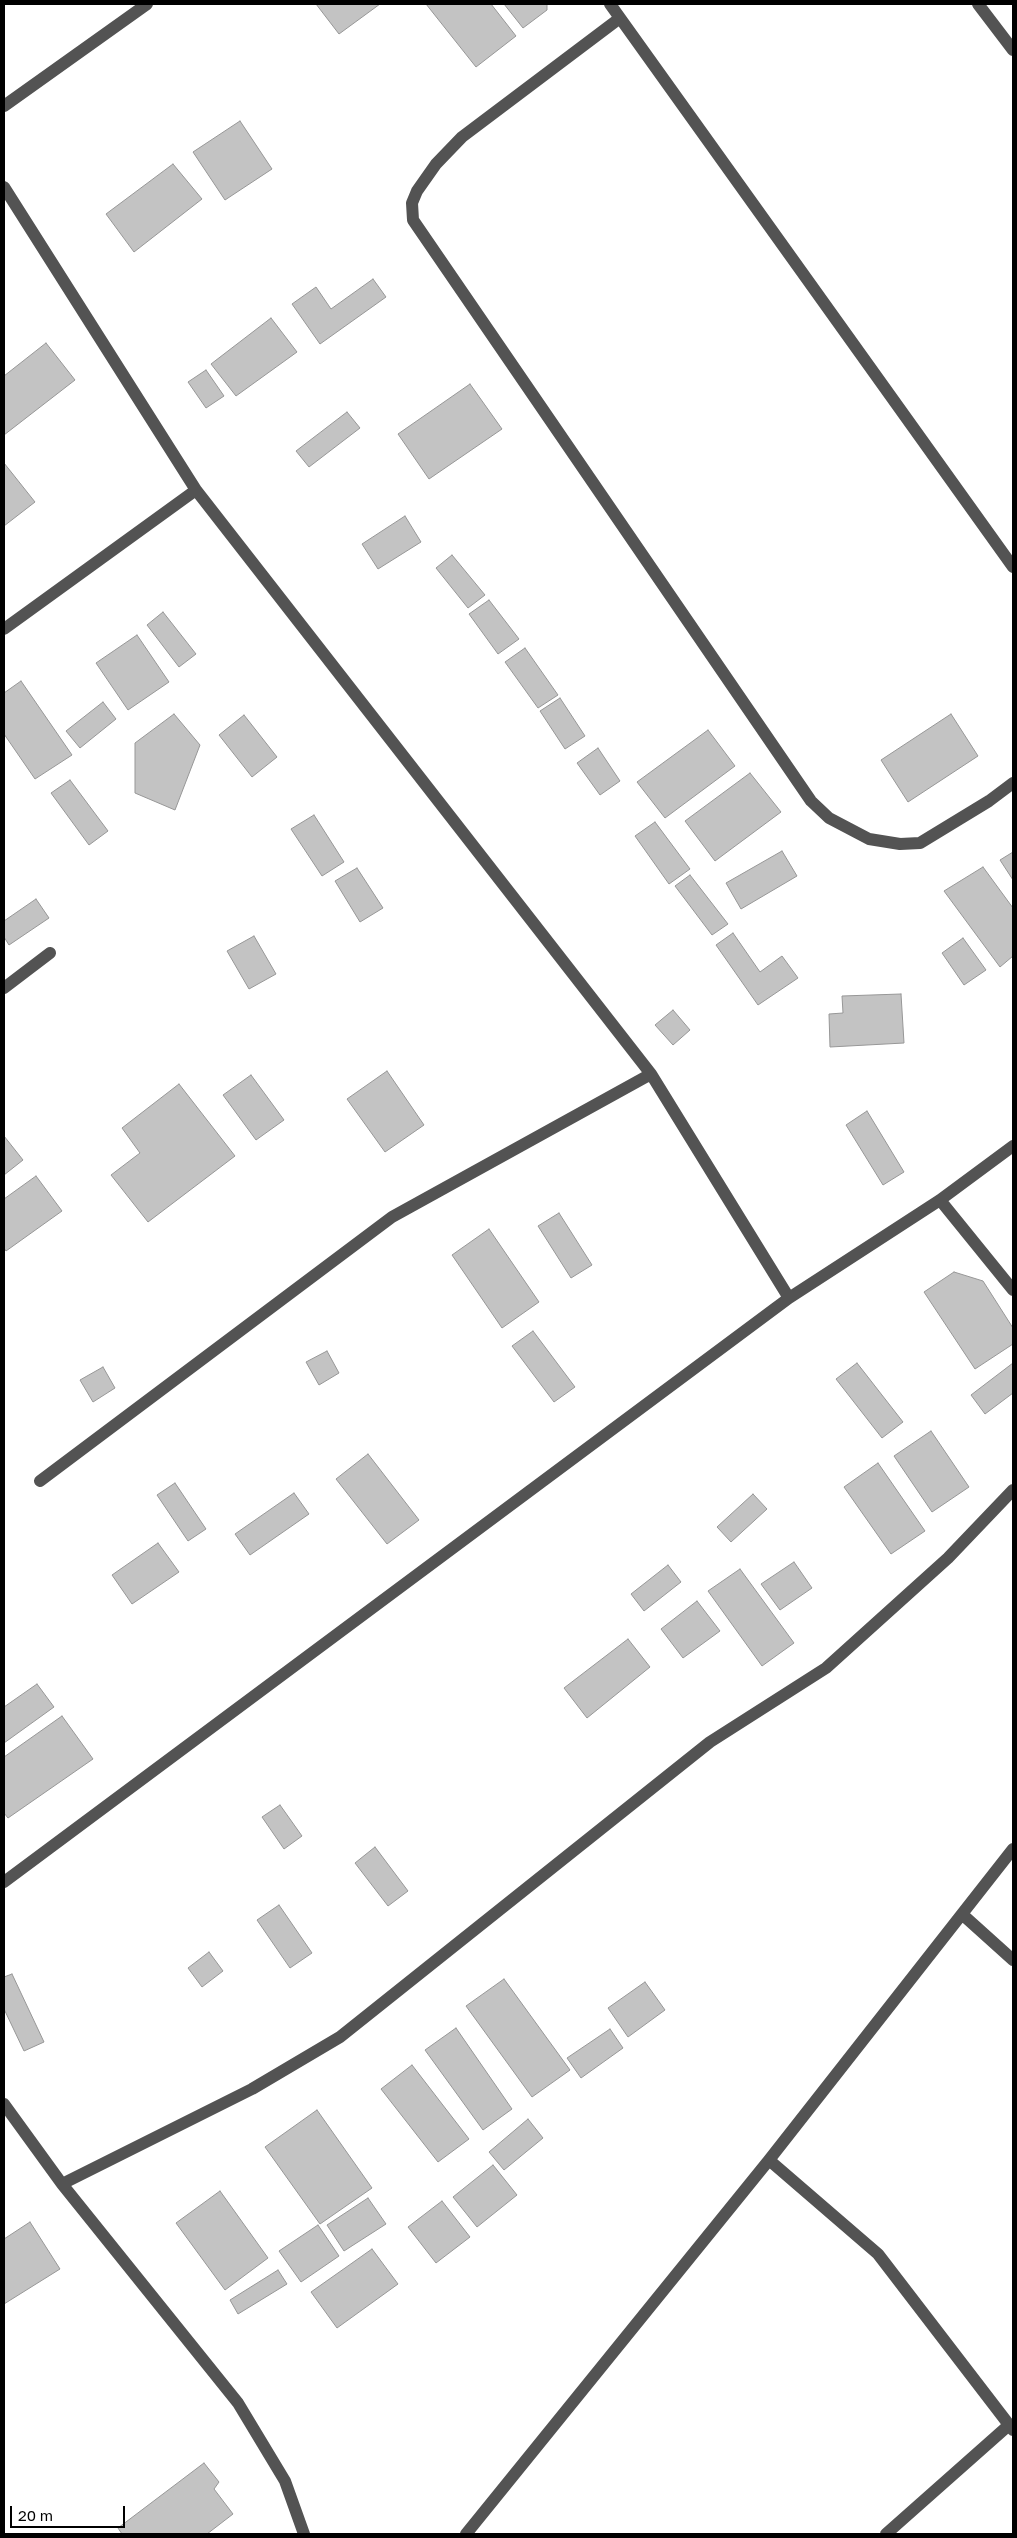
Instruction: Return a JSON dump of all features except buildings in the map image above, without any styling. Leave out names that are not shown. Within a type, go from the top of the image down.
[{"type":"street","points":[[4,106],[147,4]]},
{"type":"street","points":[[610,4],[1013,567]]},
{"type":"street","points":[[978,4],[1013,50]]},
{"type":"street","points":[[620,18],[462,137],[436,164],[417,191],[412,203],[413,220],[811,801],[829,818],[869,839],[900,844],[920,843],[989,801],[1013,783]]},
{"type":"street","points":[[4,187],[196,490],[651,1074],[789,1298]]},
{"type":"street","points":[[4,629],[196,490]]},
{"type":"street","points":[[4,988],[50,953]]},
{"type":"street","points":[[40,1481],[392,1217],[651,1074]]},
{"type":"street","points":[[4,1882],[789,1298],[940,1200],[1013,1146]]},
{"type":"street","points":[[940,1200],[1013,1290]]},
{"type":"street","points":[[62,2184],[252,2089],[340,2037],[710,1742],[826,1668],[948,1558],[1013,1490]]},
{"type":"street","points":[[466,2534],[769,2160],[1013,1849]]},
{"type":"street","points":[[963,1915],[1013,1960]]},
{"type":"street","points":[[4,2104],[62,2184],[238,2403],[285,2481],[304,2534]]},
{"type":"street","points":[[769,2160],[878,2254],[1011,2428],[886,2534]]}]
